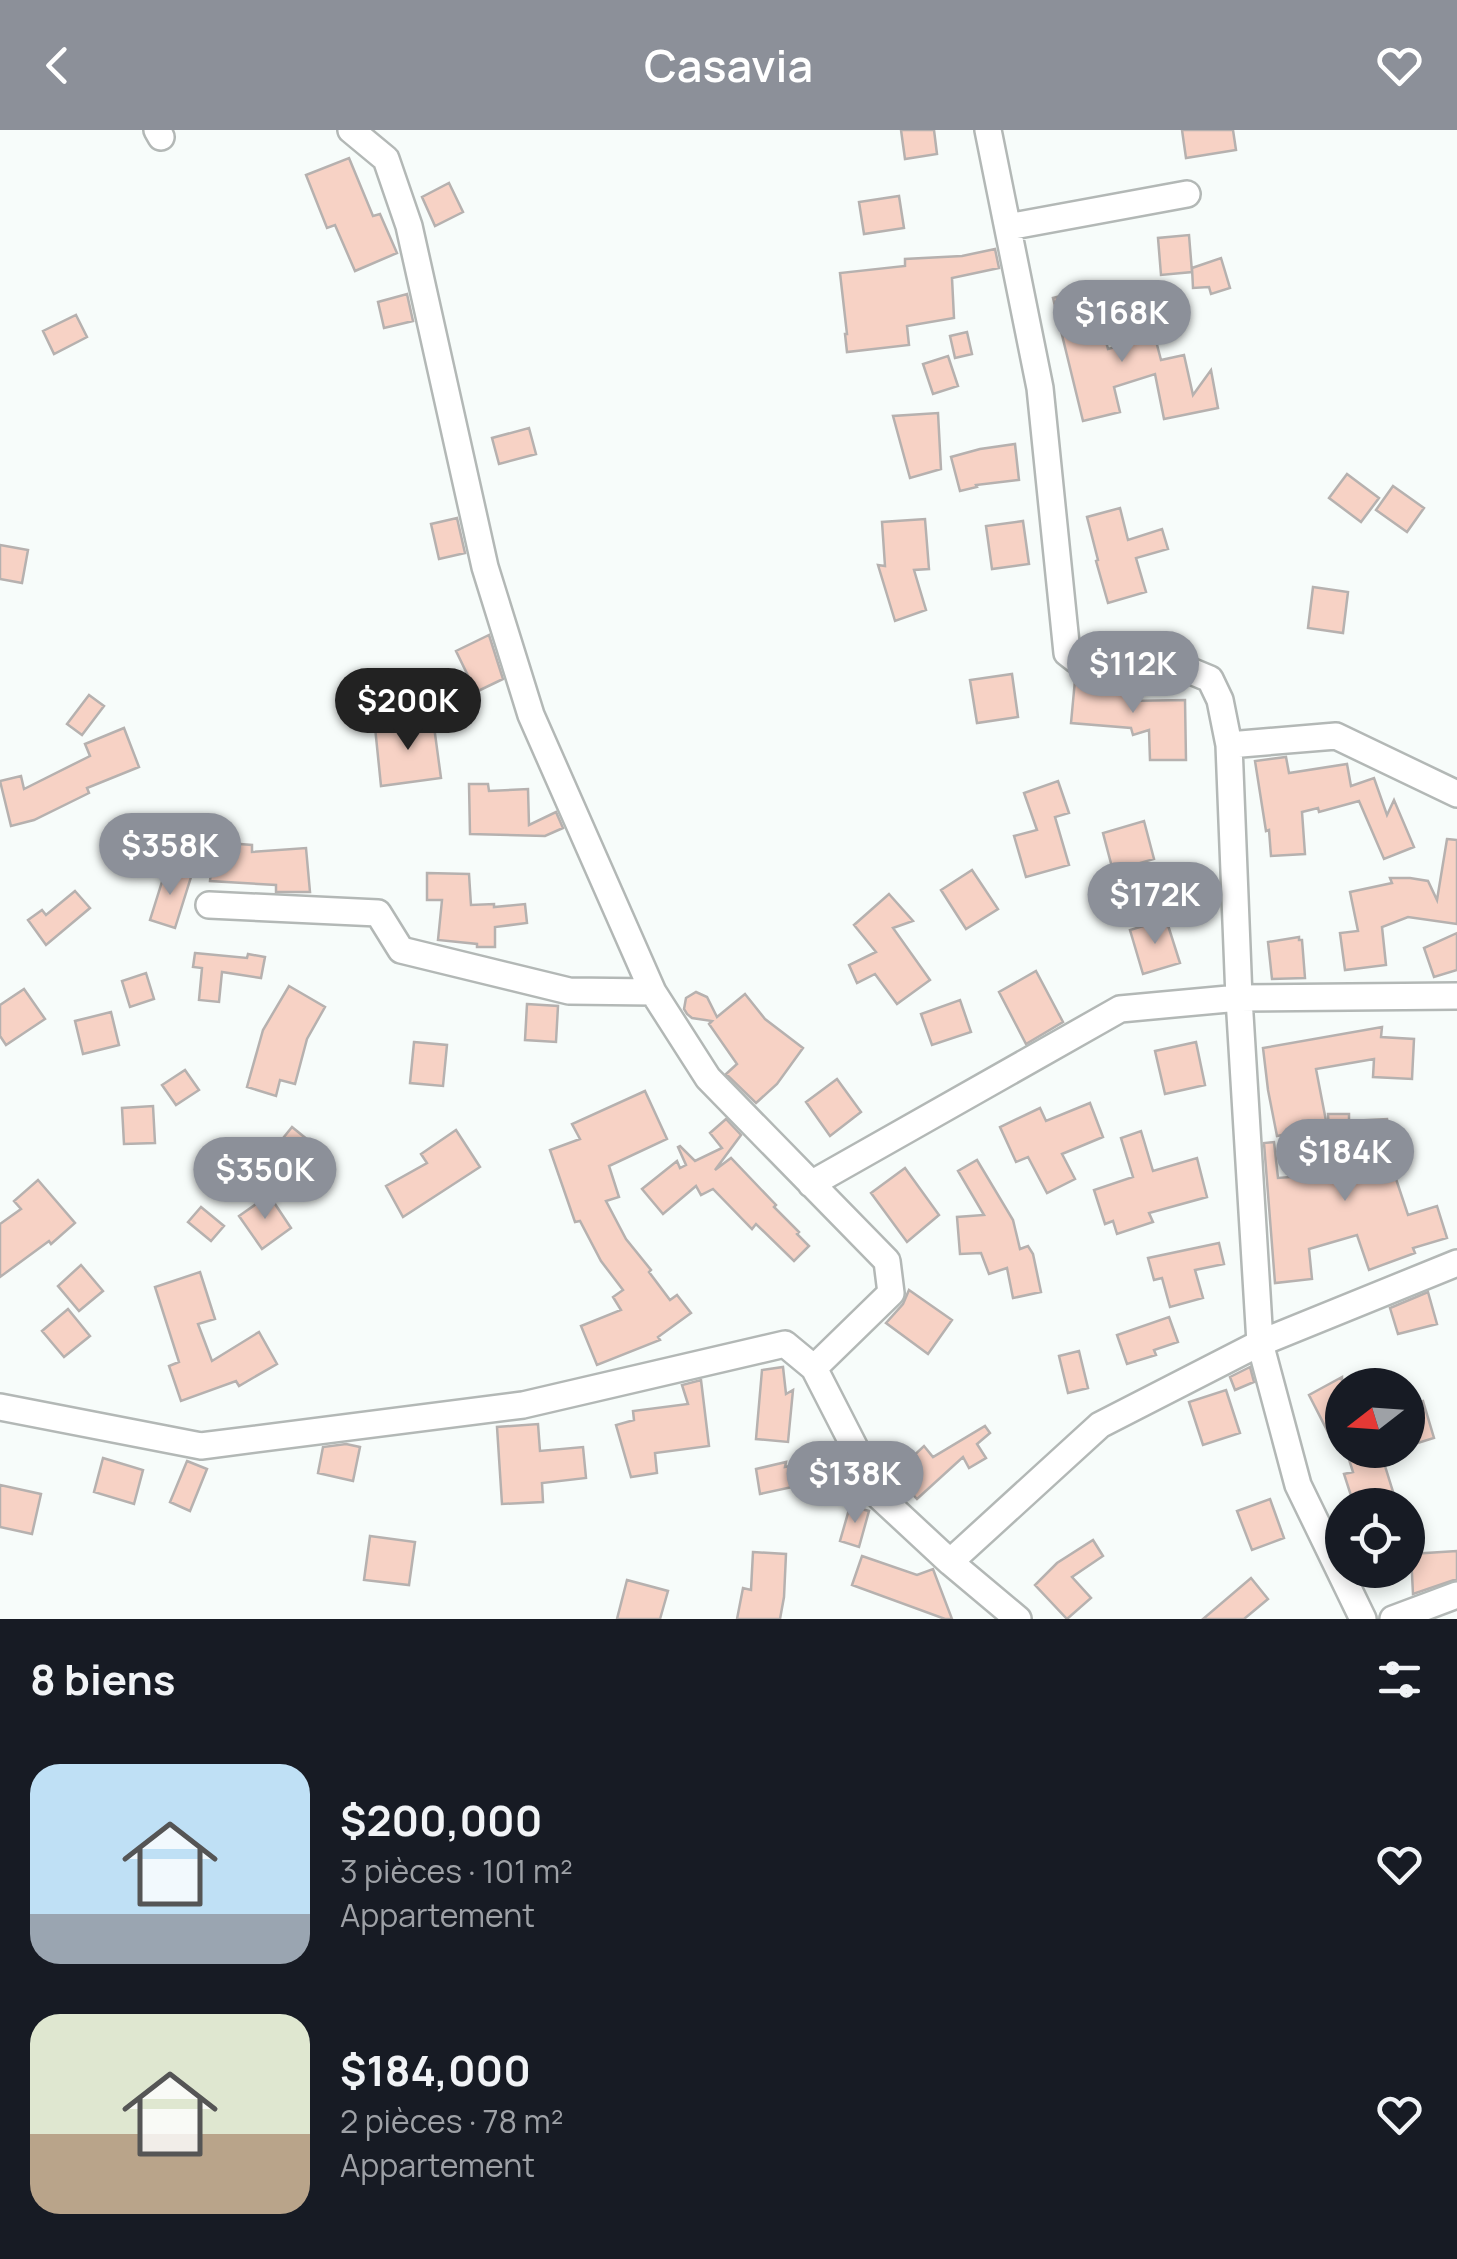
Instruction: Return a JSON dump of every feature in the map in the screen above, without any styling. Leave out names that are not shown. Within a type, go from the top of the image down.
[{"type":"street","points":[[351,130],[386,159],[409,226],[485,567],[531,715],[653,992],[708,1078],[887,1261],[892,1293],[814,1368]]},
{"type":"street","points":[[988,130],[1040,388],[1067,653],[1076,660],[1186,669],[1210,678],[1220,700],[1229,744],[1239,998],[1260,1343],[1298,1484],[1363,1619]]},
{"type":"street","points":[[1008,227],[1187,194]]},
{"type":"street","points":[[1229,744],[1336,736],[1457,794]]},
{"type":"street","points":[[210,905],[378,914],[401,950],[569,991],[653,992]]},
{"type":"street","points":[[810,1184],[1120,1009],[1239,998],[1457,996]]},
{"type":"street","points":[[950,1562],[1100,1425],[1260,1343],[1456,1269]]},
{"type":"street","points":[[0,1407],[201,1446],[523,1405],[785,1344],[814,1368],[880,1497],[1018,1619]]},
{"type":"street","points":[[1393,1619],[1457,1595]]},
{"type":"building","points":[[901,130],[934,130],[937,154],[905,159]]},
{"type":"building","points":[[1182,130],[1233,130],[1236,150],[1186,158]]},
{"type":"building","points":[[349,158],[373,216],[380,214],[397,253],[355,271],[335,225],[327,228],[306,175]]},
{"type":"building","points":[[449,183],[463,212],[435,226],[422,197]]},
{"type":"building","points":[[899,196],[904,228],[864,234],[859,202]]},
{"type":"building","points":[[1189,235],[1192,272],[1161,275],[1158,238]]},
{"type":"building","points":[[995,249],[999,268],[952,278],[954,318],[907,326],[909,345],[847,352],[840,273],[905,266],[905,259],[962,256]]},
{"type":"building","points":[[1221,258],[1230,288],[1211,294],[1209,287],[1193,288],[1192,268]]},
{"type":"building","points":[[1092,288],[1108,349],[1155,337],[1161,360],[1184,355],[1193,395],[1211,370],[1218,408],[1164,419],[1155,374],[1114,387],[1120,412],[1083,421],[1053,298]]},
{"type":"building","points":[[407,294],[413,321],[384,328],[378,302]]},
{"type":"building","points":[[76,315],[87,337],[54,354],[43,331]]},
{"type":"building","points":[[967,332],[972,354],[955,358],[950,336]]},
{"type":"building","points":[[948,356],[958,386],[933,394],[923,364]]},
{"type":"building","points":[[938,413],[941,469],[910,478],[893,416]]},
{"type":"building","points":[[529,428],[536,454],[499,464],[492,438]]},
{"type":"building","points":[[1015,444],[1019,480],[960,491],[951,457]]},
{"type":"building","points":[[1347,474],[1379,498],[1361,522],[1329,498]]},
{"type":"building","points":[[1393,486],[1424,508],[1407,532],[1376,510]]},
{"type":"building","points":[[1120,508],[1128,540],[1162,529],[1168,549],[1136,558],[1146,592],[1108,603],[1087,517]]},
{"type":"building","points":[[457,518],[465,553],[439,559],[431,524]]},
{"type":"building","points":[[925,519],[929,569],[914,570],[926,610],[895,621],[878,565],[885,566],[882,522]]},
{"type":"building","points":[[1023,521],[1029,564],[992,569],[986,526]]},
{"type":"building","points":[[0,545],[28,550],[22,583],[0,579]]},
{"type":"building","points":[[1313,587],[1348,592],[1343,633],[1308,628]]},
{"type":"building","points":[[489,635],[503,679],[476,692],[456,651]]},
{"type":"building","points":[[1012,674],[1018,717],[977,723],[970,680]]},
{"type":"building","points":[[1075,680],[1130,684],[1130,701],[1185,700],[1186,760],[1150,760],[1149,730],[1133,735],[1131,728],[1071,723]]},
{"type":"building","points":[[89,695],[104,706],[82,735],[67,724]]},
{"type":"building","points":[[433,719],[441,778],[381,786],[375,727]]},
{"type":"building","points":[[124,728],[139,767],[87,788],[89,793],[34,820],[11,826],[0,781],[21,776],[24,789],[90,756],[85,744]]},
{"type":"building","points":[[1286,757],[1289,773],[1347,764],[1351,786],[1374,778],[1387,815],[1394,800],[1414,847],[1384,859],[1359,801],[1319,812],[1318,808],[1302,812],[1305,854],[1271,856],[1255,761]]},
{"type":"building","points":[[1058,781],[1069,813],[1055,817],[1069,865],[1026,877],[1014,836],[1037,830],[1024,793]]},
{"type":"building","points":[[469,784],[488,784],[489,791],[528,789],[529,825],[556,812],[563,828],[545,836],[470,834]]},
{"type":"building","points":[[1144,821],[1154,859],[1113,871],[1103,833]]},
{"type":"building","points":[[1447,839],[1457,840],[1457,924],[1408,917],[1382,927],[1386,965],[1345,970],[1340,933],[1358,931],[1350,892],[1392,883],[1390,878],[1410,878],[1428,881],[1437,900]]},
{"type":"building","points":[[214,842],[252,845],[252,852],[306,848],[310,892],[276,892],[276,885],[210,881]]},
{"type":"building","points":[[166,869],[191,877],[175,928],[150,920]]},
{"type":"building","points":[[972,870],[998,909],[966,929],[941,890]]},
{"type":"building","points":[[427,873],[469,874],[471,905],[525,904],[527,923],[495,927],[495,947],[438,940],[442,900],[427,900]]},
{"type":"building","points":[[75,891],[90,908],[46,945],[28,920],[42,910],[46,915]]},
{"type":"building","points":[[889,894],[913,921],[893,928],[930,980],[897,1004],[875,974],[857,983],[849,965],[876,952],[854,925]]},
{"type":"building","points":[[1166,919],[1180,963],[1143,974],[1130,930]]},
{"type":"building","points":[[1457,933],[1457,970],[1434,977],[1424,948]]},
{"type":"building","points":[[1299,937],[1305,978],[1272,979],[1268,942]]},
{"type":"building","points":[[195,953],[265,957],[261,978],[222,972],[219,1002],[199,1000],[202,968],[193,967]]},
{"type":"building","points":[[1036,971],[1063,1022],[1026,1044],[999,992]]},
{"type":"building","points":[[146,973],[154,999],[130,1007],[122,981]]},
{"type":"building","points":[[289,986],[325,1007],[307,1039],[295,1084],[280,1080],[276,1096],[247,1087],[263,1030]]},
{"type":"building","points":[[24,989],[45,1019],[6,1045],[0,1036],[0,1005]]},
{"type":"building","points":[[696,992],[707,997],[717,1017],[745,994],[765,1019],[803,1048],[777,1084],[756,1103],[726,1074],[737,1064],[709,1024],[712,1021],[692,1018],[684,1009],[686,998]]},
{"type":"building","points":[[960,1000],[971,1032],[932,1045],[921,1014]]},
{"type":"building","points":[[527,1004],[558,1006],[556,1042],[525,1040]]},
{"type":"building","points":[[111,1012],[119,1045],[83,1054],[75,1021]]},
{"type":"building","points":[[1382,1027],[1381,1037],[1414,1039],[1412,1079],[1373,1077],[1374,1059],[1316,1069],[1327,1126],[1277,1136],[1263,1048]]},
{"type":"building","points":[[414,1042],[447,1045],[443,1086],[410,1083]]},
{"type":"building","points":[[1196,1042],[1205,1085],[1165,1094],[1155,1051]]},
{"type":"building","points":[[185,1070],[199,1090],[176,1105],[162,1085]]},
{"type":"building","points":[[837,1079],[861,1112],[830,1136],[806,1102]]},
{"type":"building","points":[[645,1091],[667,1139],[609,1166],[619,1197],[606,1201],[626,1239],[670,1300],[677,1295],[691,1313],[658,1337],[660,1340],[597,1365],[581,1326],[621,1310],[613,1297],[623,1290],[601,1261],[580,1221],[575,1222],[550,1150],[580,1139],[572,1124]]},
{"type":"building","points":[[1090,1103],[1103,1137],[1062,1154],[1075,1179],[1047,1193],[1028,1157],[1016,1162],[1000,1127],[1040,1108],[1046,1121]]},
{"type":"building","points":[[153,1106],[155,1143],[124,1144],[122,1108]]},
{"type":"building","points":[[1328,1114],[1349,1114],[1349,1121],[1387,1119],[1388,1146],[1396,1169],[1393,1170],[1408,1215],[1437,1206],[1447,1238],[1413,1248],[1415,1253],[1369,1270],[1357,1235],[1309,1249],[1312,1279],[1275,1283],[1264,1143],[1274,1142],[1278,1178],[1331,1174]]},
{"type":"building","points":[[726,1119],[741,1135],[715,1170],[731,1158],[776,1205],[809,1246],[794,1261],[756,1224],[752,1229],[713,1189],[701,1195],[696,1186],[663,1214],[642,1189],[677,1161],[680,1168],[686,1165],[678,1147],[695,1161],[722,1148],[710,1133]]},
{"type":"building","points":[[292,1127],[319,1149],[294,1181],[267,1158]]},
{"type":"building","points":[[456,1130],[480,1167],[403,1217],[386,1186],[427,1163],[421,1154]]},
{"type":"building","points":[[1141,1131],[1153,1171],[1197,1158],[1207,1197],[1149,1213],[1153,1222],[1117,1234],[1113,1221],[1105,1224],[1094,1190],[1133,1177],[1121,1138]]},
{"type":"building","points":[[977,1160],[1013,1220],[1020,1249],[1028,1246],[1033,1254],[1041,1292],[1013,1298],[1007,1268],[989,1274],[981,1253],[960,1254],[957,1217],[984,1215],[958,1171]]},
{"type":"building","points":[[905,1168],[939,1215],[907,1242],[871,1193]]},
{"type":"building","points":[[38,1180],[75,1223],[51,1244],[49,1241],[0,1277],[0,1224],[21,1209],[14,1201]]},
{"type":"building","points":[[269,1195],[291,1228],[262,1249],[239,1216]]},
{"type":"building","points":[[201,1207],[224,1226],[211,1241],[188,1222]]},
{"type":"building","points":[[1219,1243],[1224,1264],[1195,1270],[1203,1298],[1170,1307],[1162,1278],[1154,1280],[1148,1258]]},
{"type":"building","points":[[81,1265],[103,1291],[79,1311],[58,1286]]},
{"type":"building","points":[[200,1272],[215,1319],[198,1324],[212,1361],[259,1332],[277,1364],[239,1386],[236,1381],[181,1401],[169,1366],[179,1362],[155,1287]]},
{"type":"building","points":[[909,1290],[952,1320],[928,1354],[886,1323],[903,1304]]},
{"type":"building","points":[[1428,1292],[1437,1324],[1398,1334],[1390,1308]]},
{"type":"building","points":[[68,1309],[90,1336],[64,1357],[42,1331]]},
{"type":"building","points":[[1169,1317],[1178,1342],[1154,1350],[1156,1355],[1127,1364],[1117,1335]]},
{"type":"building","points":[[1079,1351],[1088,1388],[1068,1393],[1059,1356]]},
{"type":"building","points":[[783,1367],[786,1394],[793,1390],[788,1442],[756,1439],[762,1370]]},
{"type":"building","points":[[1250,1367],[1254,1382],[1235,1390],[1230,1377]]},
{"type":"building","points":[[701,1380],[709,1446],[655,1453],[657,1473],[631,1477],[616,1425],[634,1420],[633,1411],[688,1404],[682,1385]]},
{"type":"building","points":[[1325,1386],[1325,1426],[1309,1395]]},
{"type":"building","points":[[1226,1390],[1240,1433],[1203,1445],[1189,1402]]},
{"type":"building","points":[[1425,1408],[1434,1438],[1425,1441]]},
{"type":"building","points":[[538,1424],[540,1451],[583,1447],[586,1478],[542,1483],[543,1502],[502,1504],[497,1427]]},
{"type":"building","points":[[985,1426],[990,1433],[977,1444],[986,1458],[969,1468],[963,1457],[917,1499],[894,1474],[924,1446],[933,1457]]},
{"type":"building","points":[[323,1447],[360,1447],[353,1481],[318,1473]]},
{"type":"building","points":[[103,1458],[143,1470],[134,1504],[94,1492]]},
{"type":"building","points":[[187,1461],[207,1469],[190,1511],[170,1502]]},
{"type":"building","points":[[786,1462],[785,1467],[801,1464],[806,1484],[760,1494],[756,1469]]},
{"type":"building","points":[[1352,1468],[1386,1468],[1392,1488],[1349,1488],[1344,1474],[1353,1472]]},
{"type":"building","points":[[0,1485],[41,1494],[32,1534],[0,1527]]},
{"type":"building","points":[[1270,1499],[1284,1538],[1252,1550],[1237,1511]]},
{"type":"building","points":[[850,1506],[869,1511],[859,1547],[840,1541]]},
{"type":"building","points":[[370,1536],[415,1542],[409,1585],[364,1580]]},
{"type":"building","points":[[1093,1540],[1103,1556],[1072,1577],[1091,1598],[1067,1619],[1035,1585],[1057,1563]]},
{"type":"building","points":[[1457,1551],[1457,1579],[1413,1594],[1413,1588],[1425,1588],[1425,1553]]},
{"type":"building","points":[[753,1552],[786,1554],[780,1619],[737,1619],[743,1588],[751,1590]]},
{"type":"building","points":[[862,1556],[917,1575],[933,1569],[952,1619],[852,1585]]},
{"type":"building","points":[[1251,1578],[1268,1599],[1244,1619],[1203,1619]]},
{"type":"building","points":[[627,1580],[668,1591],[660,1619],[617,1619]]}]
